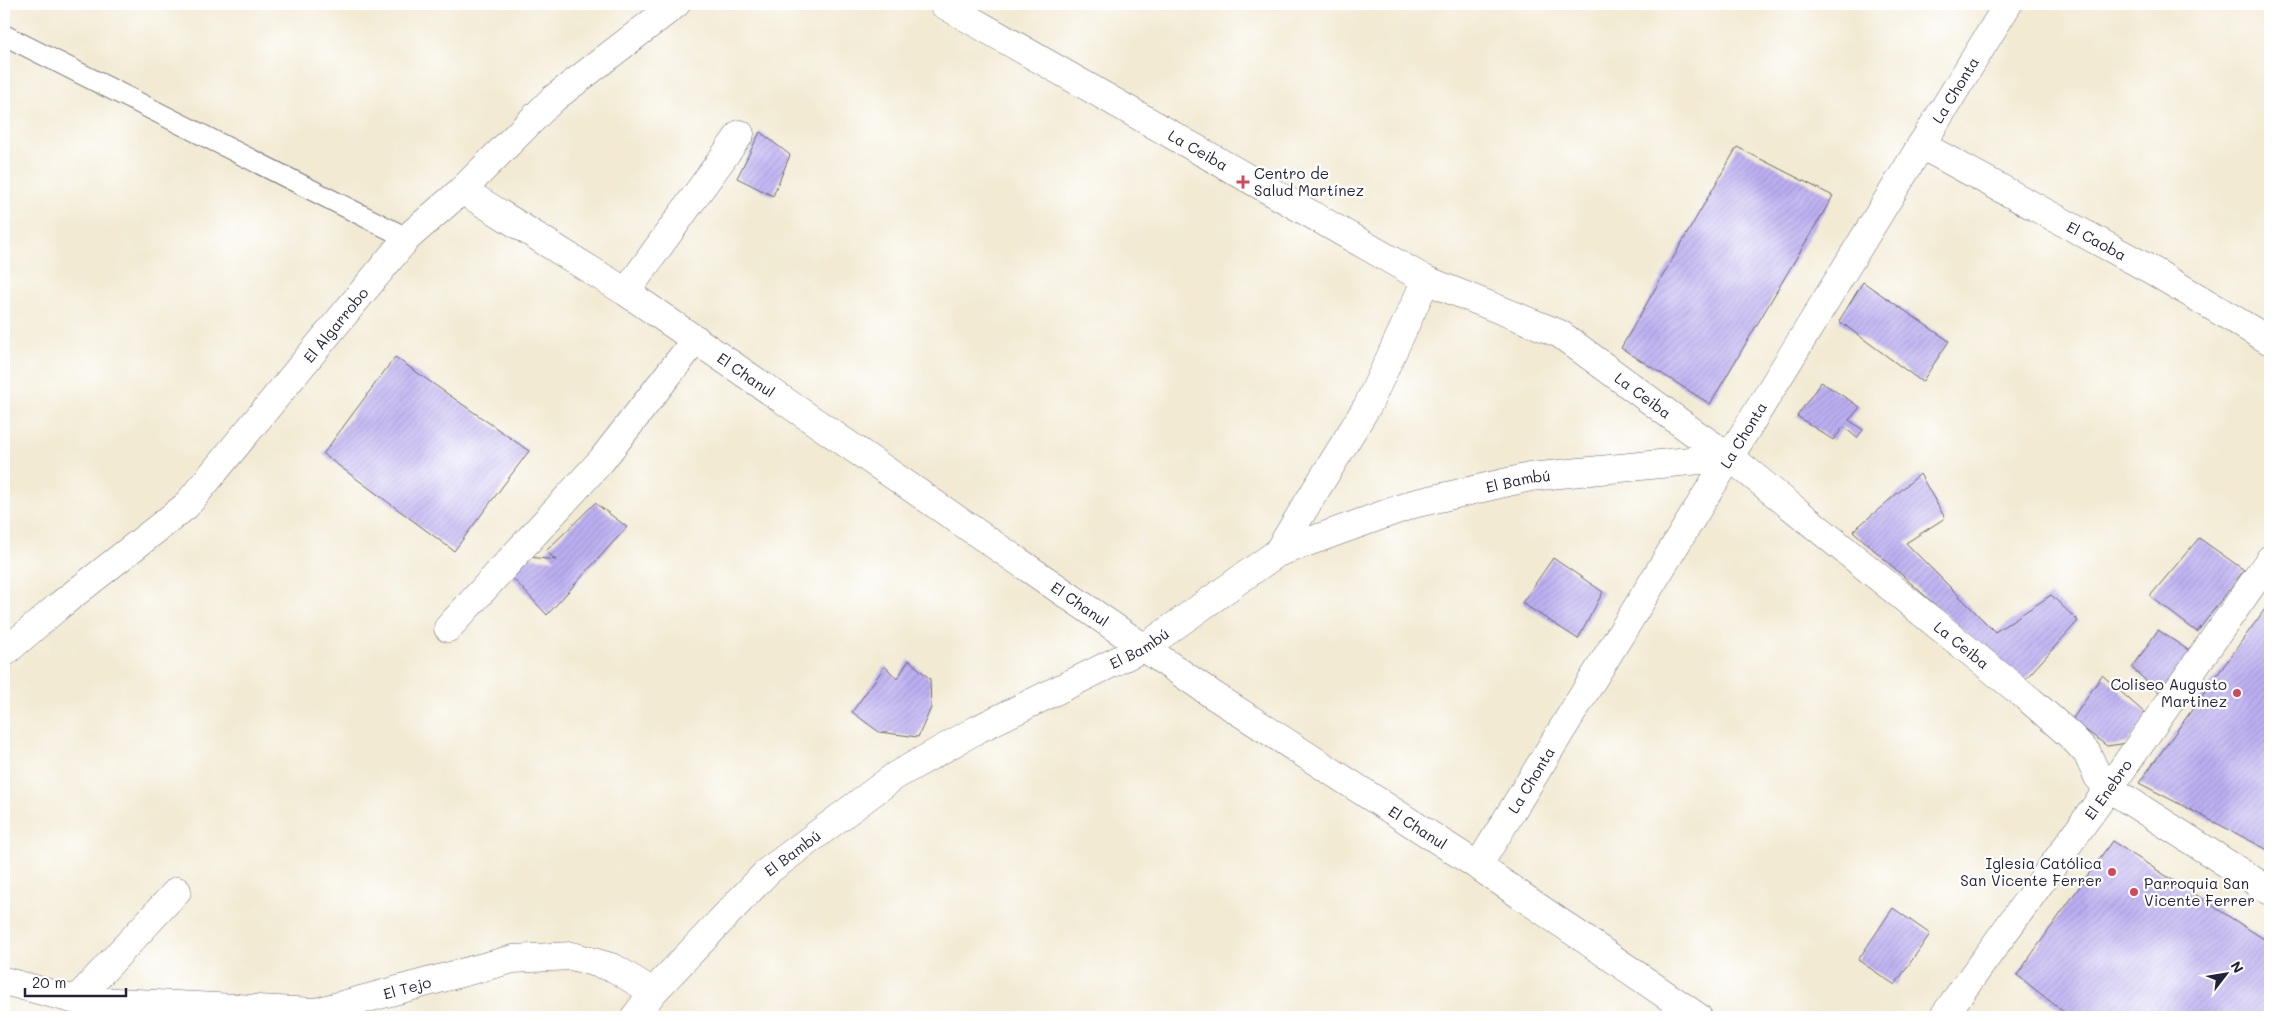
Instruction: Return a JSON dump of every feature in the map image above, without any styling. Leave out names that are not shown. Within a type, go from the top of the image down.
[{"type":"street","name":"El Algarrobo","points":[[4,653],[60,604],[186,506],[407,238],[462,190],[553,99],[676,4]]},
{"type":"street","name":"La Ceiba","points":[[943,4],[1426,280],[1560,334],[1730,457],[2038,707],[2087,753],[2098,778],[2109,788],[2270,891]]},
{"type":"street","name":"La Chonta","points":[[1478,866],[2008,4]]},
{"type":"street","points":[[626,292],[740,134]]},
{"type":"street","name":"El Caoba","points":[[1921,145],[2153,271],[2270,341]]},
{"type":"street","name":"El Chanul","points":[[462,190],[626,292],[1213,695],[1478,866],[1698,1017]]},
{"type":"street","points":[[1277,553],[1368,405],[1426,280]]},
{"type":"street","points":[[448,628],[601,461],[696,339]]},
{"type":"street","name":"El Bambú","points":[[634,1017],[653,992],[768,870],[895,776],[978,729],[1145,647],[1277,553],[1413,504],[1530,477],[1730,457]]},
{"type":"street","name":"El Enebro","points":[[1943,1017],[2109,788],[2270,559]]},
{"type":"street","points":[[76,1000],[177,891]]},
{"type":"street","name":"El Tejo","points":[[4,981],[76,1000],[207,1012],[316,1012],[513,959],[572,956],[614,968],[653,992]]},
{"type":"lane","points":[[4,35],[407,238]]},
{"type":"building","points":[[760,132],[790,155],[773,196],[737,178]]},
{"type":"building","points":[[1737,147],[1833,196],[1710,404],[1621,348]]},
{"type":"building","points":[[1863,282],[1949,341],[1922,382],[1839,321]]},
{"type":"building","points":[[395,357],[529,451],[454,551],[323,454]]},
{"type":"building","points":[[1821,382],[1860,407],[1849,420],[1863,430],[1857,438],[1844,427],[1833,440],[1797,416]]},
{"type":"building","points":[[1920,474],[1945,518],[1906,543],[1995,632],[2051,595],[2078,621],[2022,683],[1853,531]]},
{"type":"building","points":[[595,503],[627,527],[547,615],[509,574],[529,557],[556,560],[546,551]]},
{"type":"building","points":[[2199,538],[2244,570],[2197,632],[2150,596]]},
{"type":"building","points":[[1553,558],[1603,592],[1578,639],[1522,603]]},
{"type":"building","name":"Coliseo Augusto Martinez","points":[[2270,602],[2270,851],[2139,783]]},
{"type":"building","points":[[2158,630],[2194,654],[2162,695],[2132,668]]},
{"type":"building","points":[[909,660],[930,679],[931,708],[918,737],[879,732],[852,712],[885,666],[897,679]]},
{"type":"building","points":[[2102,675],[2147,715],[2128,743],[2107,746],[2072,720]]},
{"type":"building","name":"Parroquia San Vicente Ferrer","points":[[2112,841],[2270,943],[2270,1017],[2070,1017],[2017,975]]},
{"type":"building","points":[[1893,908],[1930,934],[1895,985],[1858,960]]},
{"type":"place","name":"Centro de Salud Martínez","points":[[1243,182]]},
{"type":"place","name":"Coliseo Augusto Martinez","points":[[2237,693]]},
{"type":"place","name":"Iglesia Católica San Vicente Ferrer","points":[[2112,872]]},
{"type":"place","name":"Parroquia San Vicente Ferrer","points":[[2134,892]]}]
